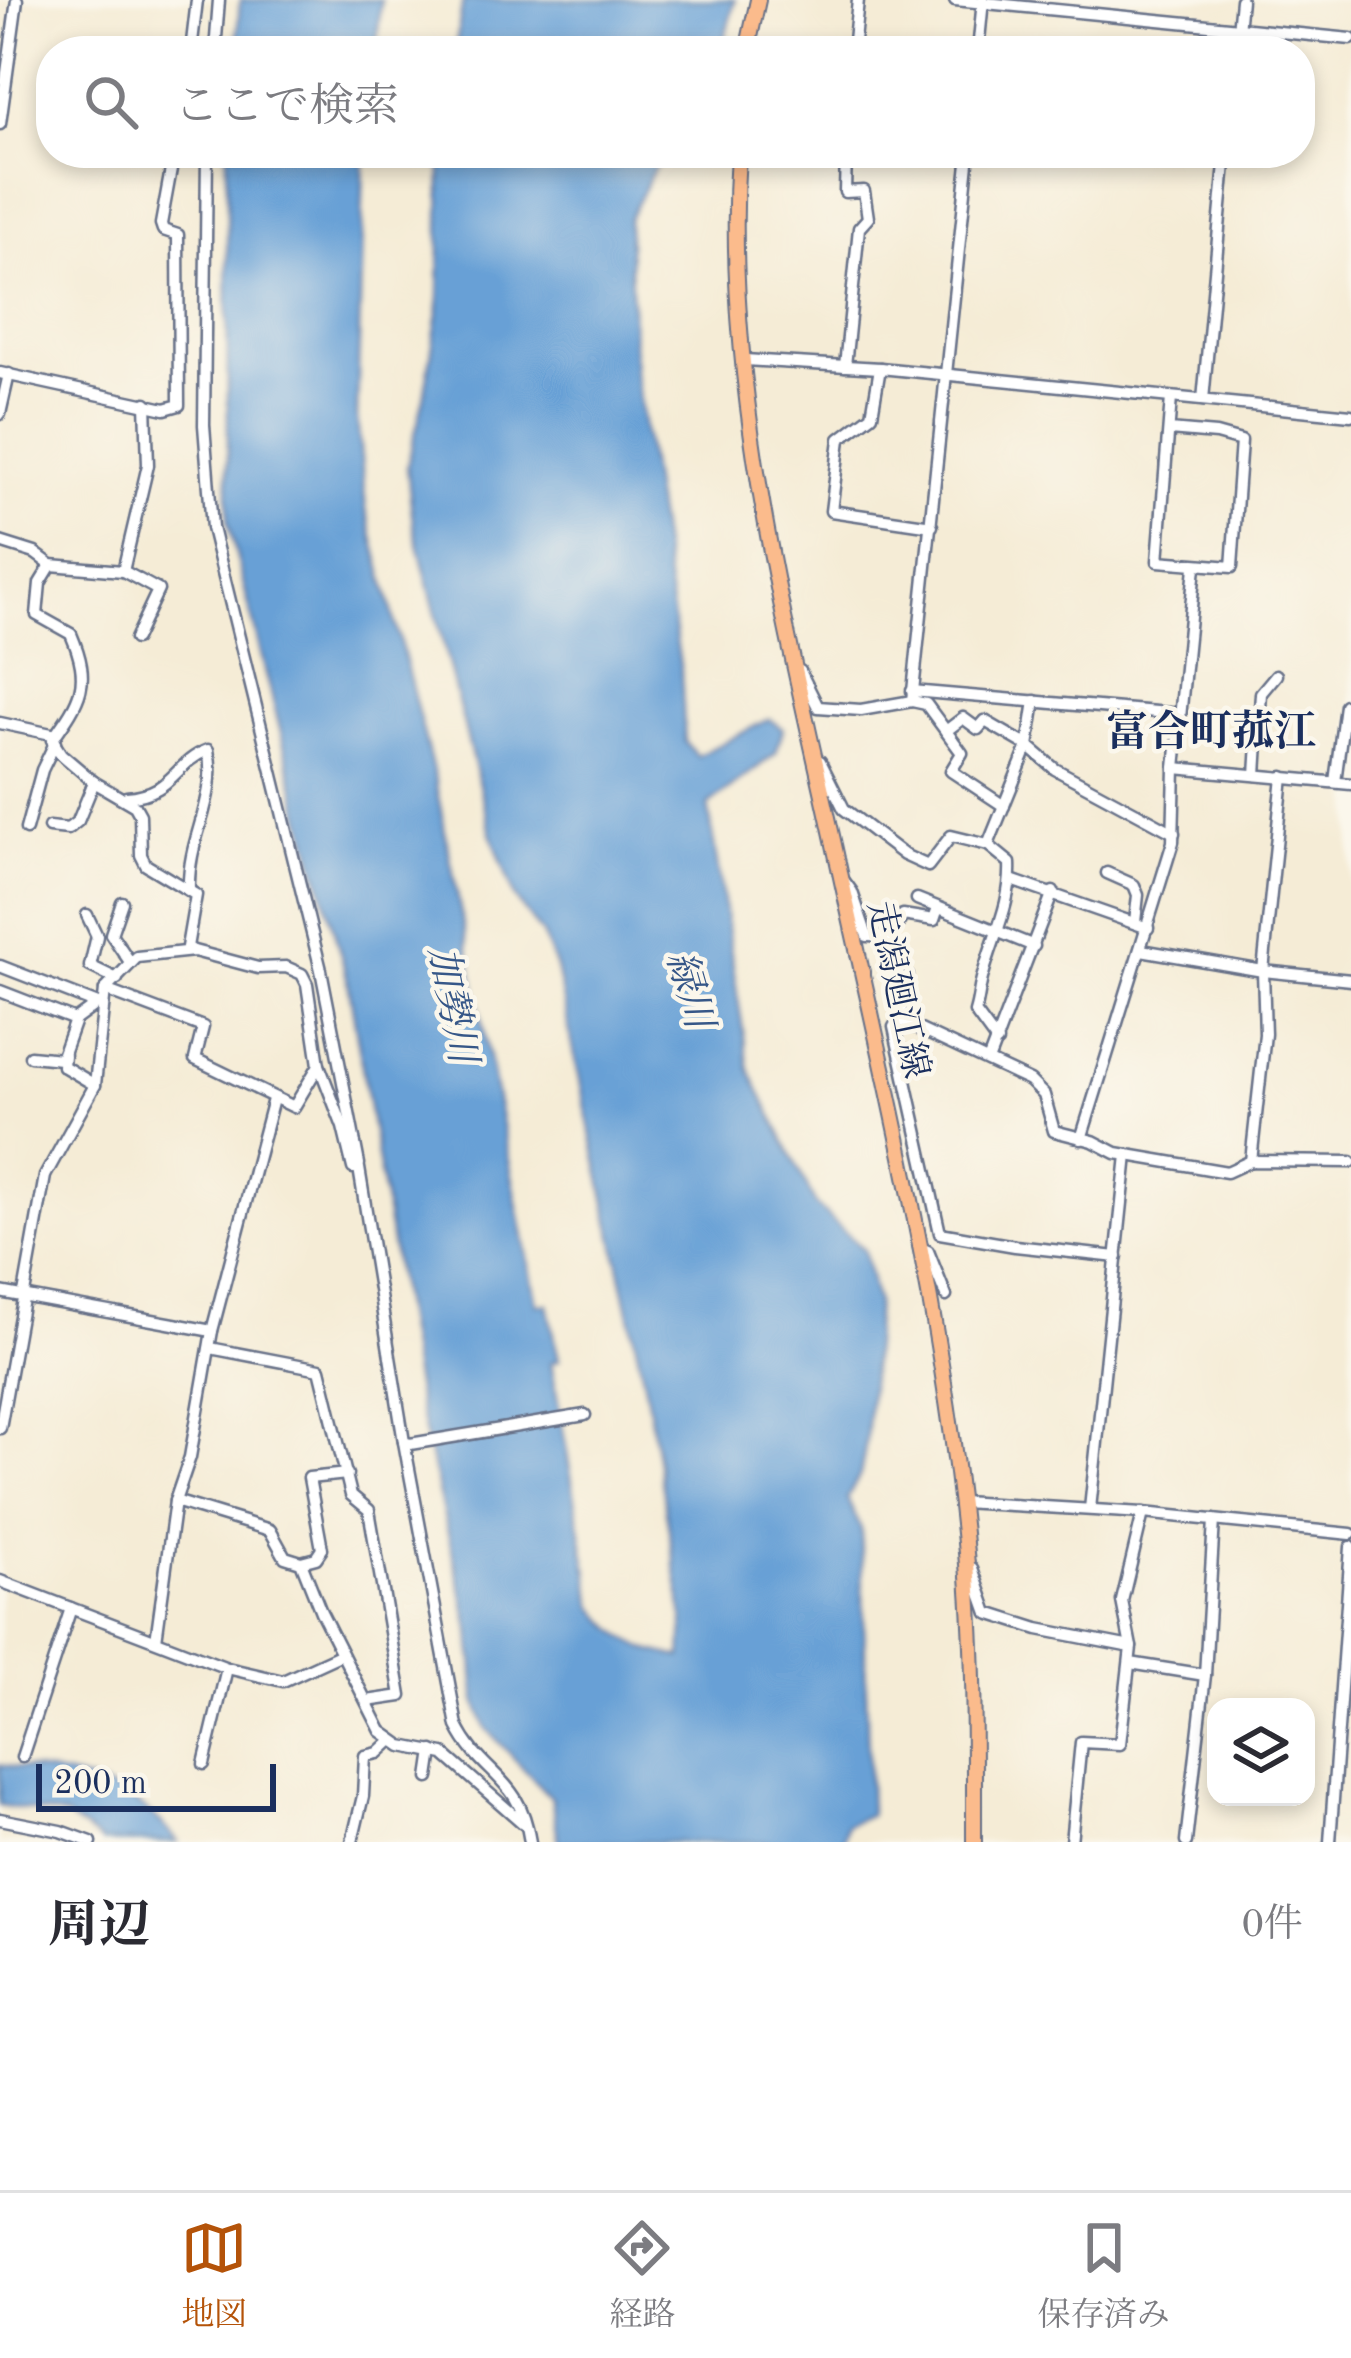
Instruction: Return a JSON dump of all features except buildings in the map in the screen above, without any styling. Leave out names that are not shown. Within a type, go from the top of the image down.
[{"type":"main road","points":[[750,36],[758,0]]},
{"type":"main road","name":"走潟廻江線","points":[[738,168],[745,360],[768,529],[919,1247],[961,1502],[975,1683],[974,1842]]},
{"type":"street","points":[[0,124],[17,0]]},
{"type":"street","points":[[193,36],[197,0]]},
{"type":"street","points":[[216,36],[219,0]]},
{"type":"street","points":[[855,36],[859,0]]},
{"type":"street","points":[[955,0],[1351,39]]},
{"type":"street","points":[[1237,36],[1240,0]]},
{"type":"street","points":[[980,36],[983,2]]},
{"type":"street","points":[[0,414],[5,373],[165,409],[179,405],[178,235],[160,224],[171,168]]},
{"type":"street","points":[[208,168],[204,425],[212,528],[321,970],[457,1726],[478,1758],[511,1786],[520,1801],[530,1842]]},
{"type":"street","points":[[845,168],[844,192],[864,191],[868,218],[859,228],[845,366]]},
{"type":"street","points":[[912,696],[967,168]]},
{"type":"street","points":[[1203,400],[1225,168]]},
{"type":"street","points":[[745,360],[880,368],[1351,415]]},
{"type":"street","points":[[880,368],[872,415],[840,439],[831,512],[932,526]]},
{"type":"street","points":[[1169,430],[1233,437],[1241,442],[1233,564],[1227,568],[1158,561],[1169,430],[1172,398]]},
{"type":"street","points":[[123,571],[148,465],[146,403]]},
{"type":"street","points":[[0,542],[35,553],[51,565],[123,571],[158,590],[135,639]]},
{"type":"street","points":[[26,829],[42,770],[82,694],[83,672],[71,634],[37,615],[40,583],[51,565]]},
{"type":"street","points":[[1081,1139],[1174,833],[1175,768],[1196,567]]},
{"type":"street","points":[[796,662],[818,706],[861,710],[912,696],[1180,714]]},
{"type":"street","points":[[1256,775],[1261,693],[1276,675]]},
{"type":"street","points":[[912,696],[926,704],[962,753],[951,771],[1004,806]]},
{"type":"street","points":[[988,845],[1028,746],[1035,701]]},
{"type":"street","points":[[1335,782],[1345,705]]},
{"type":"street","points":[[946,731],[963,718],[978,729],[985,721],[1028,746],[1055,769],[1174,833]]},
{"type":"street","points":[[0,723],[55,739]]},
{"type":"street","points":[[55,739],[61,754],[94,782],[129,798],[160,790],[208,749],[214,776],[192,852],[189,889]]},
{"type":"street","points":[[814,749],[844,809],[904,855],[928,866],[951,836],[988,845],[1010,863],[1000,931],[982,977],[975,1012],[997,1042]]},
{"type":"street","points":[[1175,768],[1351,784]]},
{"type":"street","points":[[1251,1160],[1265,1034],[1263,971],[1283,777]]},
{"type":"street","points":[[49,826],[68,829],[78,821],[94,782]]},
{"type":"street","points":[[119,794],[140,815],[141,855],[146,865],[189,889],[197,902],[187,947],[228,963],[286,967],[302,974],[320,1065],[353,1168],[359,1168]]},
{"type":"street","points":[[1107,874],[1134,885],[1138,895],[1135,922]]},
{"type":"street","points":[[842,878],[852,892],[867,936],[891,937],[903,915],[934,920],[938,908]]},
{"type":"street","points":[[1011,880],[1148,928]]},
{"type":"street","points":[[988,1061],[1053,892]]},
{"type":"street","points":[[917,899],[1034,946]]},
{"type":"street","points":[[111,934],[122,902]]},
{"type":"street","points":[[87,915],[95,932],[90,966],[117,980]]},
{"type":"street","points":[[95,932],[111,934],[130,962]]},
{"type":"street","points":[[1141,950],[1351,980]]},
{"type":"street","points":[[0,1428],[45,1176],[95,1084],[105,990],[137,957],[194,952]]},
{"type":"street","points":[[0,966],[100,1005]]},
{"type":"street","points":[[908,976],[894,1027],[940,1233],[1117,1257]]},
{"type":"street","points":[[105,990],[203,1027],[195,1059],[294,1108],[320,1065]]},
{"type":"street","points":[[0,991],[75,1020]]},
{"type":"street","points":[[95,1084],[63,1066],[75,1020],[100,1005]]},
{"type":"street","points":[[899,1020],[1030,1081],[1043,1095],[1054,1131],[1127,1155],[1227,1172],[1251,1160],[1351,1162]]},
{"type":"street","points":[[30,1055],[61,1059],[64,1055]]},
{"type":"street","points":[[156,1640],[175,1501],[190,1457],[212,1331],[273,1099]]},
{"type":"street","points":[[1090,1509],[1127,1155]]},
{"type":"street","points":[[919,1247],[928,1251],[946,1296]]},
{"type":"street","points":[[0,1292],[212,1331]]},
{"type":"street","points":[[210,1348],[320,1369],[351,1495],[369,1510],[400,1696],[367,1702]]},
{"type":"street","points":[[407,1443],[585,1415]]},
{"type":"street","points":[[175,1501],[270,1530],[285,1557],[302,1562],[316,1558],[322,1549],[309,1478],[347,1474]]},
{"type":"street","points":[[961,1502],[1143,1513],[1351,1534]]},
{"type":"street","points":[[1071,1842],[1081,1742],[1120,1744],[1131,1647],[1121,1601],[1143,1513]]},
{"type":"street","points":[[1186,1842],[1214,1520]]},
{"type":"street","points":[[1330,1842],[1351,1547]]},
{"type":"street","points":[[966,1552],[988,1613],[1039,1629],[1131,1647]]},
{"type":"street","points":[[302,1562],[342,1654],[391,1741],[444,1754],[524,1824]]},
{"type":"street","points":[[0,1581],[227,1668],[283,1681],[342,1654]]},
{"type":"street","points":[[22,1757],[71,1608]]},
{"type":"street","points":[[1130,1663],[1204,1675]]},
{"type":"street","points":[[204,1764],[227,1668]]},
{"type":"street","points":[[352,1842],[363,1796],[365,1756],[378,1753],[391,1741]]},
{"type":"street","points":[[429,1778],[433,1755]]},
{"type":"street","points":[[0,1819],[91,1842]]},
{"type":"water","points":[[240,0],[381,0],[377,36],[237,36]]},
{"type":"water","points":[[463,0],[735,0],[725,36],[457,36]]},
{"type":"water","points":[[227,168],[364,168],[357,417],[366,509],[434,775],[537,1304],[548,1304],[559,1360],[551,1362],[594,1606],[632,1642],[682,1657],[684,1620],[646,1391],[556,968],[542,934],[515,898],[492,836],[413,524],[407,466],[439,307],[441,168],[654,168],[628,220],[635,371],[681,672],[685,742],[697,756],[769,719],[783,729],[776,753],[708,805],[749,1069],[816,1205],[864,1250],[876,1303],[866,1442],[860,1475],[847,1498],[861,1529],[870,1814],[846,1825],[843,1842],[559,1842],[551,1798],[486,1728],[476,1701],[471,1631],[419,1410],[348,981],[228,522]]},
{"type":"water","points":[[0,1765],[75,1778],[120,1793],[160,1822],[178,1842],[102,1842],[67,1817],[0,1805]]},
{"type":"district","name":"富合町菰江","points":[[1211,734]]},
{"type":"water label","name":"緑川","points":[[688,990]]},
{"type":"water label","name":"加勢川","points":[[451,1005]]}]
